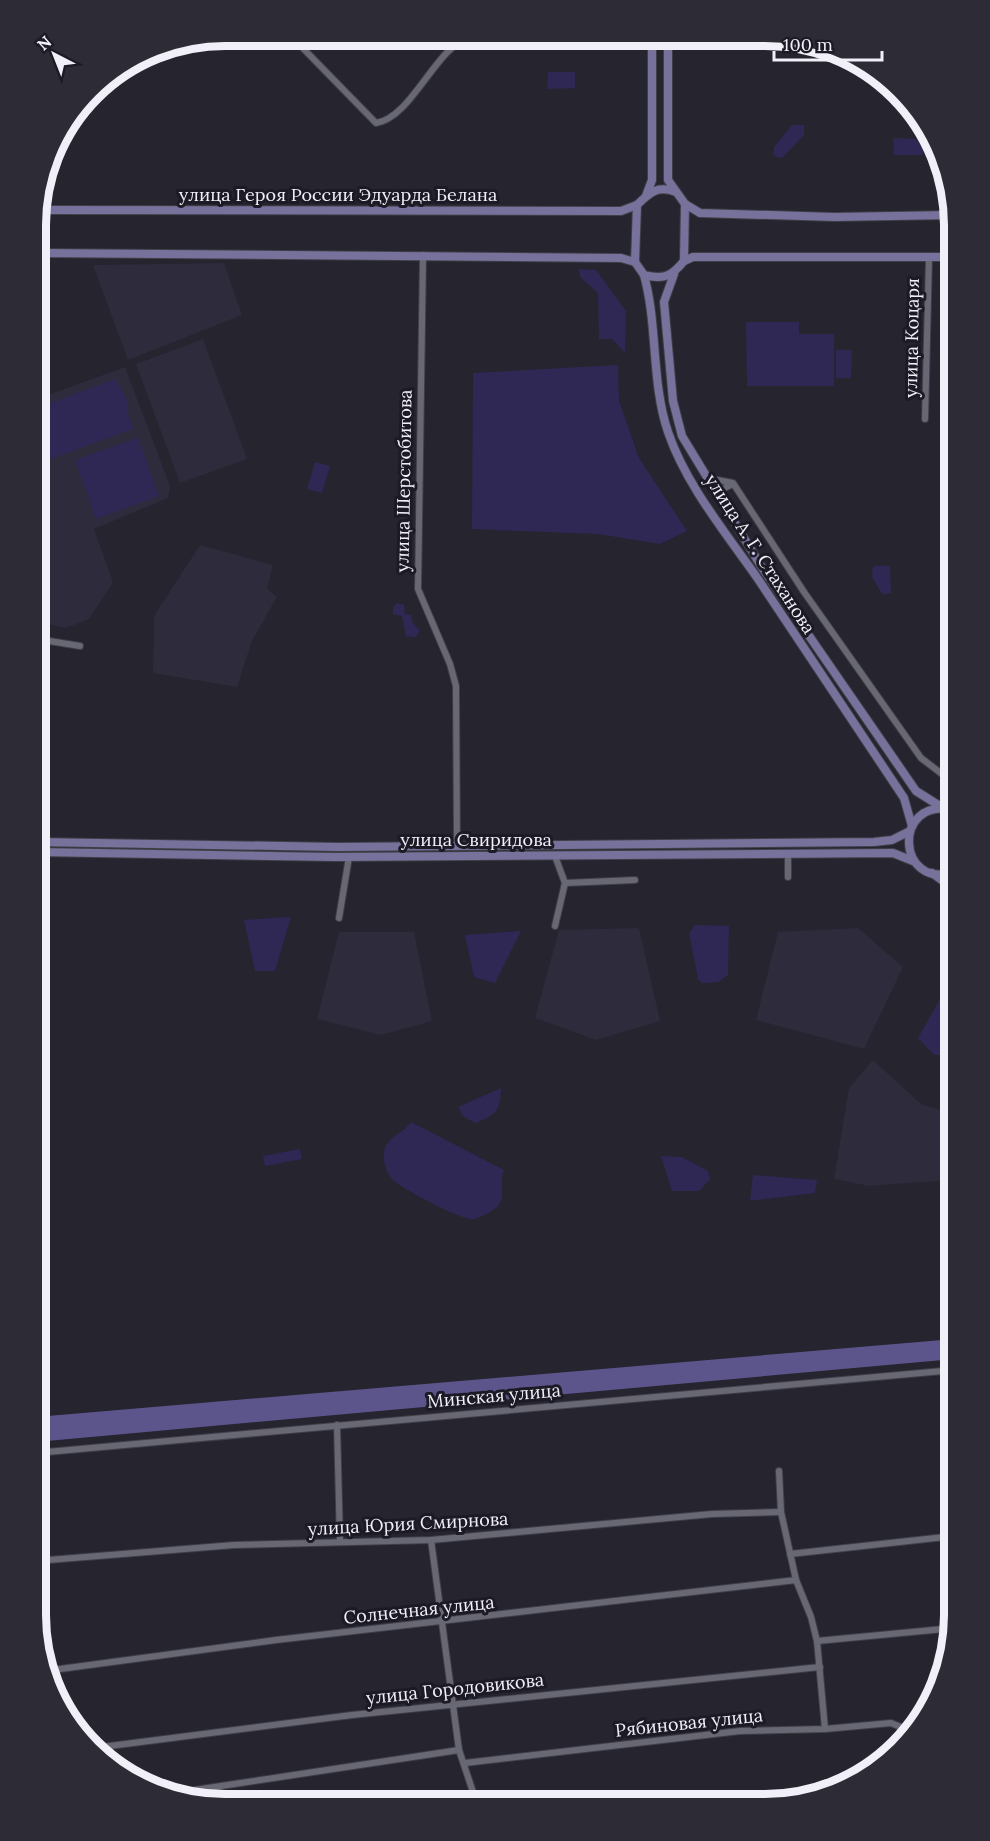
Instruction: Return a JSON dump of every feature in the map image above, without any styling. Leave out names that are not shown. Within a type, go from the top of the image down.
[{"type":"street","points":[[302,47],[376,123],[386,122],[425,82],[452,47]]},
{"type":"street","points":[[646,196],[652,180],[652,47]]},
{"type":"street","points":[[668,47],[668,180],[684,204],[700,213],[834,217],[943,215]]},
{"type":"street","points":[[674,274],[659,279],[644,275],[635,262],[637,205],[655,189],[666,188],[676,192]]},
{"type":"street","points":[[684,204],[684,261],[693,257],[944,257]]},
{"type":"street","name":"улица Героя России Эдуарда Белана","points":[[48,210],[610,212],[637,205]]},
{"type":"street","points":[[47,253],[621,258],[635,262]]},
{"type":"street","name":"улица Шерстобитова","points":[[423,255],[418,589],[450,664],[456,686],[457,844]]},
{"type":"street","name":"улица Коцаря","points":[[925,419],[929,257]]},
{"type":"street","name":"улица А. Г. Стаханова","points":[[684,261],[674,274],[664,302],[673,401],[682,436],[714,493],[761,566],[916,791],[943,808]]},
{"type":"street","name":"улица А. Г. Стаханова","points":[[644,275],[651,302],[659,386],[671,439],[689,475],[718,522],[904,798],[911,828],[908,846],[913,861]]},
{"type":"street","points":[[705,477],[733,483],[804,592],[921,758],[944,775]]},
{"type":"street","points":[[714,493],[733,483]]},
{"type":"street","points":[[47,641],[80,646]]},
{"type":"street","name":"улица Свиридова","points":[[47,842],[338,847],[457,844],[874,842],[892,840],[911,828],[930,810],[943,808]]},
{"type":"street","name":"улица Свиридова","points":[[47,852],[350,857],[892,853],[913,861],[932,873]]},
{"type":"street","points":[[788,854],[788,877]]},
{"type":"street","points":[[555,856],[565,883],[555,926]]},
{"type":"street","points":[[339,918],[350,857]]},
{"type":"street","points":[[932,873],[944,874]]},
{"type":"street","points":[[932,873],[944,881]]},
{"type":"street","points":[[565,883],[635,880]]},
{"type":"street","name":"Минская улица","points":[[47,1452],[943,1372]]},
{"type":"street","points":[[337,1425],[340,1542]]},
{"type":"street","points":[[779,1471],[781,1512],[795,1580],[811,1617],[817,1641],[825,1729]]},
{"type":"street","name":"улица Юрия Смирнова","points":[[47,1560],[234,1545],[431,1540],[712,1514],[781,1512]]},
{"type":"street","points":[[790,1554],[943,1537]]},
{"type":"street","points":[[431,1540],[459,1750],[474,1794]]},
{"type":"street","name":"Солнечная улица","points":[[55,1670],[276,1640],[443,1623],[795,1580]]},
{"type":"street","points":[[817,1641],[943,1629]]},
{"type":"street","name":"улица Городовикова","points":[[105,1747],[452,1704],[820,1666]]},
{"type":"street","name":"Рябиновая улица","points":[[465,1763],[740,1731],[825,1729],[891,1723],[903,1728]]},
{"type":"street","points":[[191,1791],[459,1750]]},
{"type":"shaded area","points":[[548,72],[575,72],[575,88],[547,89]]},
{"type":"shaded area","points":[[792,125],[804,125],[804,135],[783,157],[778,158],[773,154],[774,147]]},
{"type":"shaded area","points":[[893,138],[916,139],[924,152],[922,155],[894,155]]},
{"type":"shaded area","points":[[224,263],[242,315],[128,360],[93,265]]},
{"type":"shaded area","points":[[579,269],[596,270],[626,311],[625,353],[612,339],[599,339],[598,293],[580,277]]},
{"type":"shaded area","points":[[746,322],[799,322],[799,334],[834,334],[834,386],[747,386]]},
{"type":"shaded area","points":[[203,339],[247,459],[180,483],[136,364]]},
{"type":"shaded area","points":[[836,350],[852,350],[851,378],[836,378]]},
{"type":"shaded area","points":[[618,365],[619,401],[639,458],[687,531],[660,544],[598,534],[472,529],[473,373]]},
{"type":"shaded area","points":[[125,367],[170,486],[168,498],[94,529],[113,582],[89,619],[66,628],[47,624],[47,395]]},
{"type":"shaded area","points":[[115,379],[128,401],[128,414],[133,429],[47,460],[47,404]]},
{"type":"shaded area","points":[[138,438],[159,496],[96,519],[75,460]]},
{"type":"shaded area","points":[[315,462],[330,466],[322,493],[307,489]]},
{"type":"shaded area","points":[[200,545],[273,565],[267,589],[277,597],[252,641],[237,687],[153,673],[154,616]]},
{"type":"shaded area","points":[[873,566],[890,566],[891,593],[882,594],[872,577]]},
{"type":"shaded area","points":[[397,603],[404,605],[405,614],[411,615],[413,623],[420,630],[416,637],[406,636],[402,616],[393,614],[393,607]]},
{"type":"shaded area","points":[[291,917],[275,971],[255,971],[244,920]]},
{"type":"shaded area","points":[[695,925],[729,926],[728,975],[718,982],[702,983],[698,979],[689,933]]},
{"type":"shaded area","points":[[639,928],[660,1021],[596,1040],[535,1018],[559,930]]},
{"type":"shaded area","points":[[858,928],[903,967],[864,1049],[756,1020],[778,932]]},
{"type":"shaded area","points":[[521,931],[495,983],[474,977],[465,935]]},
{"type":"shaded area","points":[[339,932],[414,932],[432,1021],[381,1035],[317,1019]]},
{"type":"shaded area","points":[[943,998],[943,1053],[934,1055],[918,1038],[940,999]]},
{"type":"shaded area","points":[[873,1060],[921,1104],[943,1112],[943,1180],[869,1186],[834,1179],[849,1088]]},
{"type":"shaded area","points":[[501,1088],[496,1111],[488,1118],[475,1123],[463,1116],[458,1107]]},
{"type":"shaded area","points":[[411,1122],[504,1170],[502,1197],[498,1206],[480,1217],[467,1218],[434,1204],[394,1181],[386,1168],[384,1152],[388,1142]]},
{"type":"shaded area","points":[[300,1149],[302,1159],[265,1166],[263,1156]]},
{"type":"shaded area","points":[[661,1156],[682,1157],[708,1171],[710,1179],[699,1191],[672,1191]]},
{"type":"shaded area","points":[[753,1175],[817,1180],[815,1193],[750,1201]]},
{"type":"shaded area","points":[[943,1340],[943,1360],[47,1441],[47,1416]]}]
